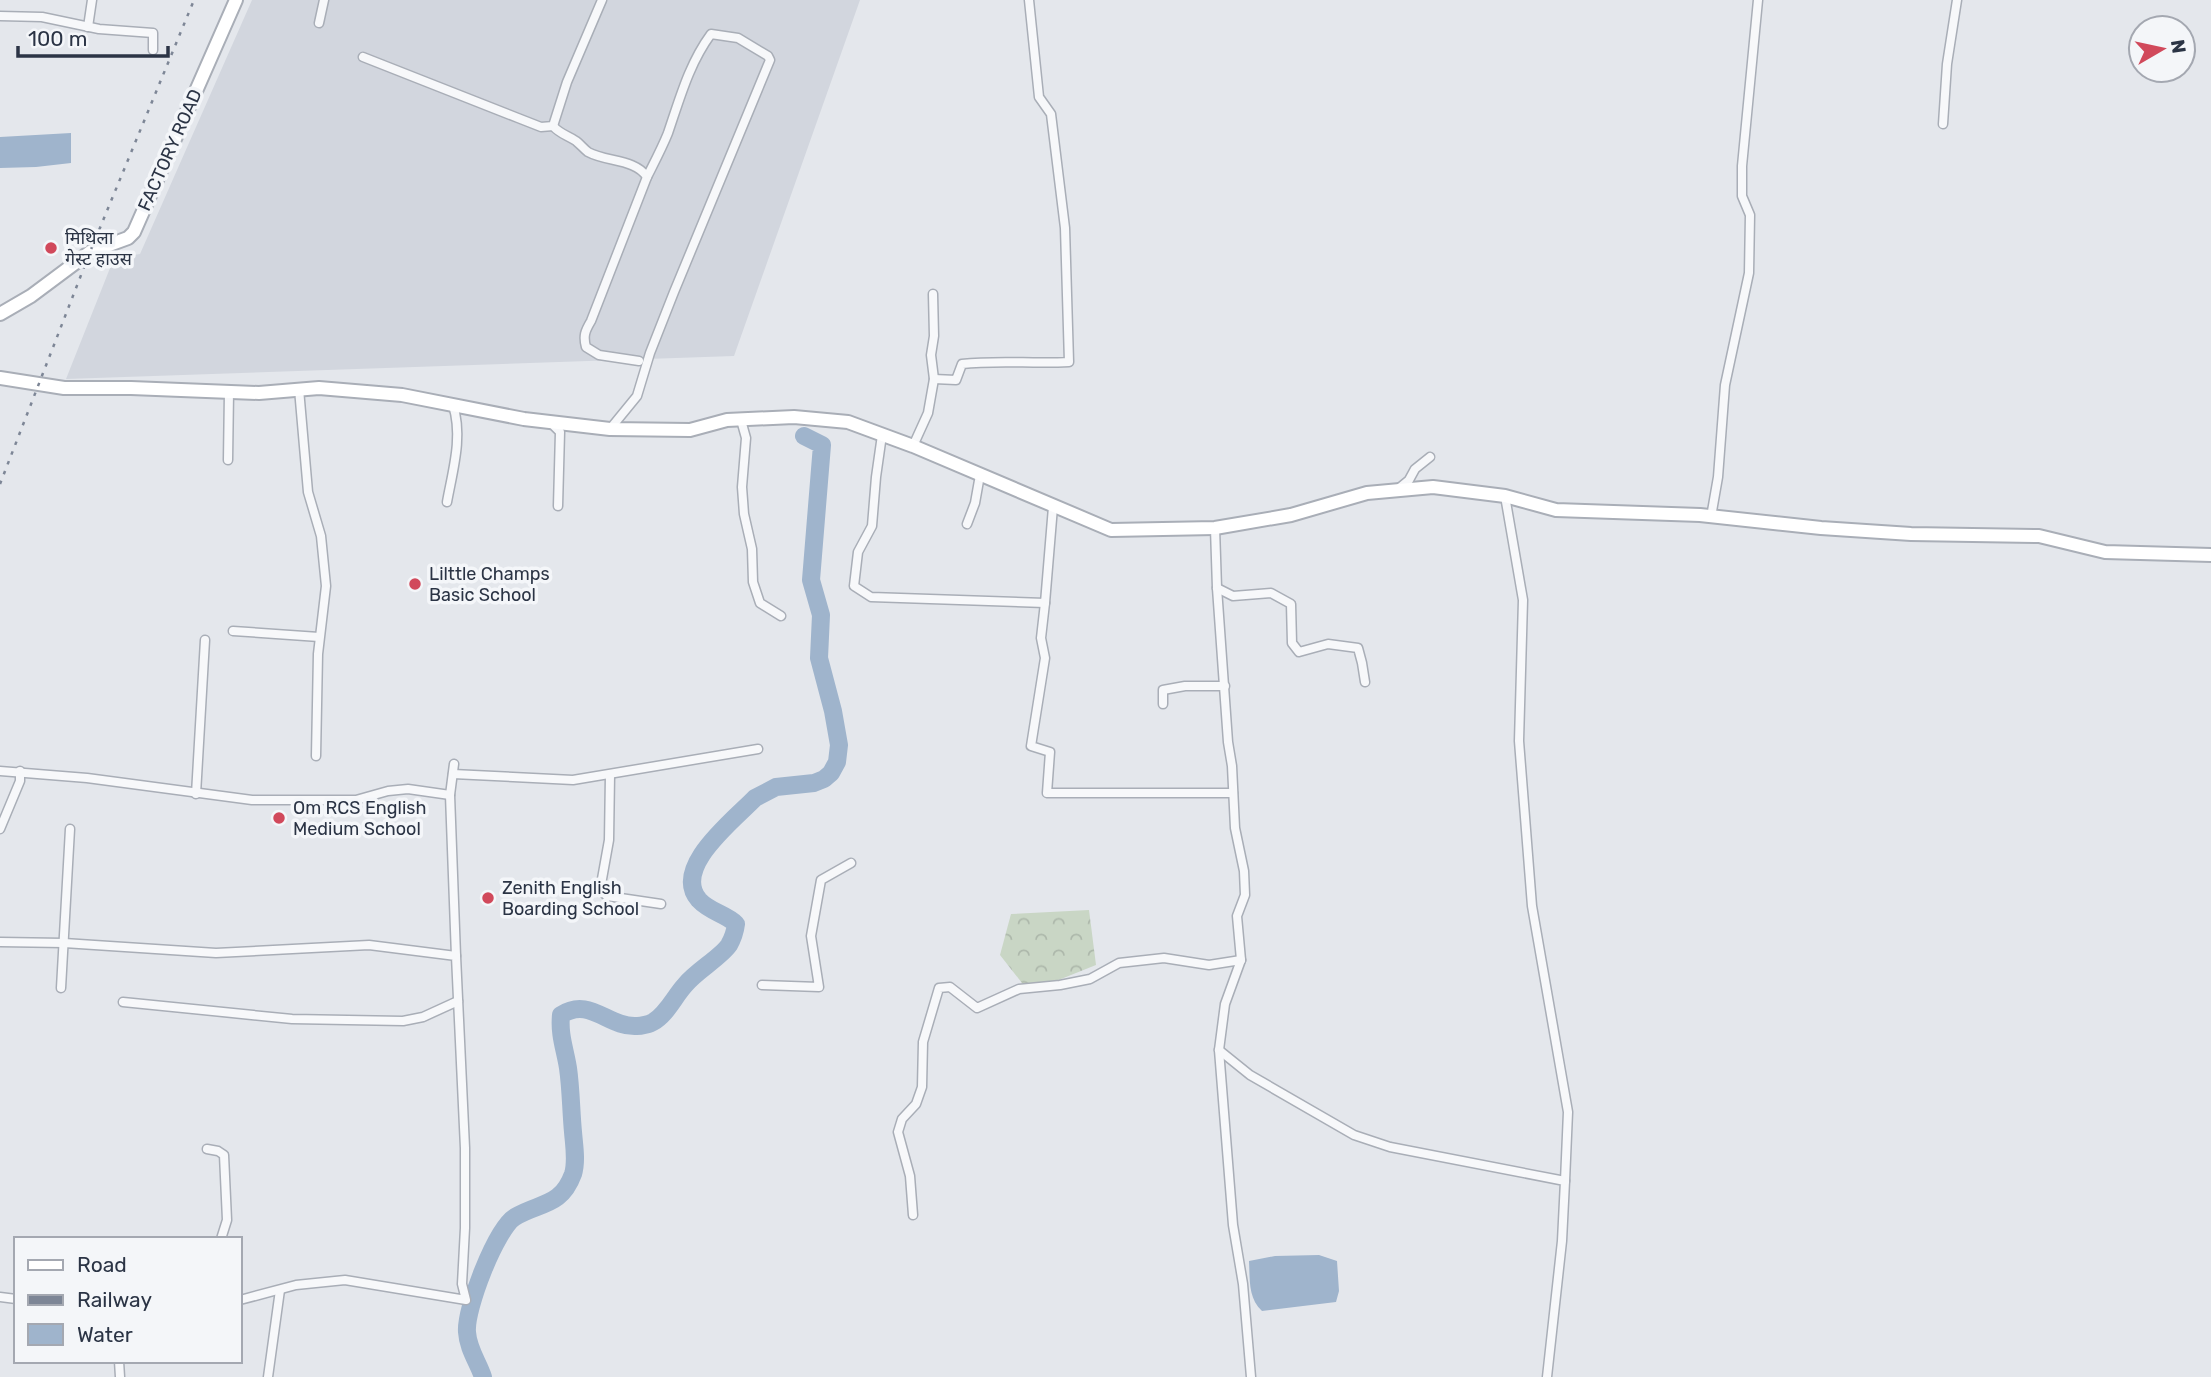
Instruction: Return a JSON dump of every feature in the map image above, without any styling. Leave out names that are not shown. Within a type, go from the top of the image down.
[{"type":"main road","name":"FACTORY ROAD","points":[[0,314],[31,296],[90,253],[128,238],[134,232],[236,0]]},
{"type":"main road","points":[[0,378],[64,388],[229,393],[319,388],[402,395],[524,419],[610,429],[690,430],[727,420],[794,417],[848,422],[913,446],[1111,530],[1215,528],[1291,515],[1367,493],[1433,487],[1505,496],[1556,510],[1711,517],[1898,533],[2039,536],[2105,552],[2211,555]]},
{"type":"street","points":[[88,27],[92,0]]},
{"type":"street","points":[[319,23],[324,0]]},
{"type":"street","points":[[554,126],[572,69],[602,0]]},
{"type":"street","points":[[934,379],[956,380],[962,364],[988,361],[1032,364],[1069,362],[1065,228],[1051,114],[1039,97],[1029,0]]},
{"type":"street","points":[[1711,517],[1718,477],[1725,385],[1749,273],[1750,215],[1742,196],[1742,166],[1758,0]]},
{"type":"street","points":[[1943,124],[1947,64],[1956,0]]},
{"type":"street","points":[[0,16],[42,17],[88,27],[153,33],[153,50]]},
{"type":"street","points":[[610,429],[637,396],[650,352],[770,60],[768,56],[738,38],[711,34],[699,50],[591,321],[584,331],[586,347],[599,355],[639,361]]},
{"type":"street","points":[[363,57],[529,123],[541,127],[554,126]]},
{"type":"street","points":[[554,126],[588,152],[635,166],[647,177]]},
{"type":"street","points":[[913,446],[928,413],[934,379],[931,355],[934,336],[933,294]]},
{"type":"street","points":[[299,390],[308,492],[321,536],[326,586],[319,637],[316,756]]},
{"type":"street","points":[[228,460],[229,393]]},
{"type":"street","points":[[447,502],[458,437],[453,405]]},
{"type":"street","points":[[741,420],[746,438],[742,486],[744,514],[752,550],[753,582],[760,603],[780,616]]},
{"type":"street","points":[[550,422],[561,432],[558,506]]},
{"type":"street","points":[[882,435],[872,526],[858,552],[855,586],[871,597],[1045,603]]},
{"type":"street","points":[[1396,490],[1430,457]]},
{"type":"street","points":[[967,524],[975,503],[979,475]]},
{"type":"street","points":[[1505,496],[1523,600],[1519,741],[1532,905],[1568,1112],[1562,1241],[1547,1377]]},
{"type":"street","points":[[1053,507],[1041,638],[1045,658],[1031,746],[1050,752],[1048,793],[1233,793]]},
{"type":"street","points":[[1215,528],[1235,828],[1244,871],[1245,895],[1237,916],[1241,960],[1225,1004],[1219,1050],[1233,1225],[1243,1284],[1251,1377]]},
{"type":"street","points":[[1217,589],[1233,596],[1271,593],[1291,604],[1292,643],[1299,652],[1328,644],[1358,648],[1365,682]]},
{"type":"street","points":[[233,631],[319,637]]},
{"type":"street","points":[[196,794],[205,640]]},
{"type":"street","points":[[1163,704],[1163,690],[1185,686],[1224,686]]},
{"type":"street","points":[[453,774],[573,780],[758,749]]},
{"type":"street","points":[[242,1300],[296,1284],[345,1280],[466,1300],[461,1284],[465,1228],[465,1148],[450,795],[454,764]]},
{"type":"street","points":[[0,771],[132,783],[253,800],[356,800],[388,791],[408,789],[450,795]]},
{"type":"street","points":[[0,829],[20,781],[20,771]]},
{"type":"street","points":[[610,775],[609,840],[600,890],[607,896],[661,904]]},
{"type":"street","points":[[61,988],[70,829]]},
{"type":"street","points":[[762,985],[818,987],[811,936],[821,880],[851,863]]},
{"type":"street","points":[[0,942],[64,943],[216,953],[369,945],[456,956]]},
{"type":"street","points":[[913,1215],[910,1176],[898,1132],[902,1119],[916,1104],[922,1087],[923,1042],[939,988],[950,987],[977,1008],[1019,989],[1090,979],[1119,963],[1164,958],[1209,965],[1241,960]]},
{"type":"street","points":[[124,1002],[292,1019],[403,1021],[423,1017],[458,1001]]},
{"type":"street","points":[[1219,1050],[1250,1075],[1354,1135],[1390,1147],[1564,1181]]},
{"type":"street","points":[[207,1149],[224,1155],[227,1220],[222,1237]]},
{"type":"street","points":[[268,1377],[280,1290]]},
{"type":"shaded area","points":[[252,0],[860,0],[734,356],[66,379],[114,258],[140,254]]},
{"type":"green space","points":[[1089,910],[1096,965],[1046,985],[1022,983],[1000,955],[1011,914]]},
{"type":"water","points":[[71,133],[71,163],[0,168],[0,137]]},
{"type":"water","points":[[1319,1255],[1337,1261],[1339,1291],[1336,1302],[1262,1311],[1257,1306],[1252,1294],[1249,1261],[1275,1256]]},
{"type":"waterway","points":[[483,1377],[471,1350],[467,1332],[471,1306],[483,1270],[507,1224],[524,1212],[556,1198],[568,1185],[573,1174],[575,1153],[570,1084],[561,1015],[581,1009],[637,1026],[658,1019],[690,980],[725,950],[734,932],[736,924],[699,900],[693,887],[693,874],[699,859],[709,845],[755,798],[776,787],[814,783],[824,779],[837,762],[839,745],[819,658],[821,615],[811,580],[822,445],[804,436]]},
{"type":"railway","points":[[0,484],[90,252],[194,0]]},
{"type":"place","name":"मिथिला गेस्ट हाउस","points":[[51,248]]},
{"type":"place","name":"Lilttle Champs Basic School","points":[[415,584]]},
{"type":"place","name":"Om RCS English Medium School","points":[[279,818]]},
{"type":"place","name":"Zenith English Boarding School","points":[[488,898]]}]
